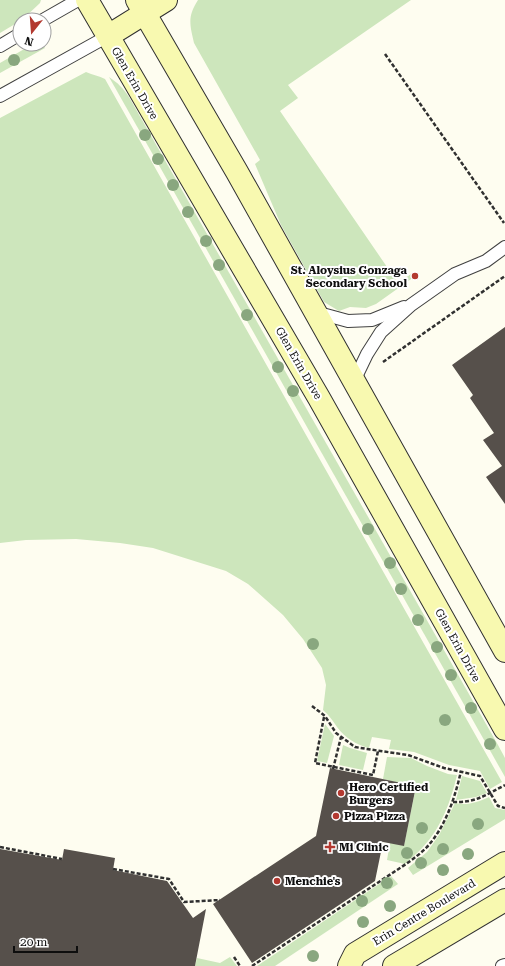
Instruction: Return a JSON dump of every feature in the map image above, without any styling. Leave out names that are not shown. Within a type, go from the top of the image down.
[{"type":"street","name":"Glen Erin Drive","points":[[87,0],[319,398],[505,729]]},
{"type":"street","points":[[108,36],[141,7],[166,0]]},
{"type":"street","points":[[141,7],[237,172],[505,651]]},
{"type":"street","name":"Erin Centre Boulevard","points":[[350,966],[355,954],[505,862]]},
{"type":"street","points":[[394,966],[505,900]]},
{"type":"lane","points":[[52,15],[78,0]]},
{"type":"lane","points":[[0,96],[108,36]]},
{"type":"lane","points":[[0,46],[12,39]]},
{"type":"lane","points":[[354,381],[366,354],[381,332],[411,305],[456,274],[486,261],[505,247]]},
{"type":"lane","points":[[315,312],[348,321],[372,320],[411,305]]},
{"type":"path","points":[[385,54],[504,223]]},
{"type":"path","points":[[381,363],[505,276]]},
{"type":"path","points":[[312,706],[324,716],[340,736],[355,746],[408,755],[444,768],[480,776],[498,806],[505,808]]},
{"type":"path","points":[[324,716],[315,763],[333,768],[373,775],[378,751]]},
{"type":"path","points":[[333,768],[340,736]]},
{"type":"path","points":[[252,966],[406,864],[425,849],[434,838],[452,802],[461,771]]},
{"type":"path","points":[[452,802],[472,801],[505,785]]},
{"type":"path","points":[[0,847],[62,859]]},
{"type":"path","points":[[114,868],[169,879],[184,902],[220,900]]},
{"type":"path","points":[[234,957],[240,966]]},
{"type":"green space","points":[[0,0],[41,0],[40,3],[30,12],[12,12],[12,26],[0,33]]},
{"type":"green space","points":[[198,0],[411,0],[288,85],[298,98],[280,111],[398,283],[411,274],[414,277],[376,304],[366,308],[350,307],[339,311],[324,302],[281,225],[255,164],[260,160],[194,43],[190,21],[192,11]]},
{"type":"green space","points":[[19,52],[38,52],[0,73],[0,63]]},
{"type":"green space","points":[[86,72],[105,79],[502,782],[490,789],[480,771],[449,765],[414,752],[389,749],[391,740],[372,737],[369,748],[347,738],[323,710],[326,685],[322,668],[303,639],[283,615],[248,584],[226,571],[153,548],[120,543],[76,539],[26,540],[0,543],[0,118]]},
{"type":"green space","points":[[109,77],[125,91],[129,97],[498,745],[505,758],[505,777]]},
{"type":"green space","points":[[325,724],[334,736],[327,763],[317,761]]},
{"type":"green space","points":[[343,745],[367,753],[363,770],[339,765]]},
{"type":"green space","points":[[387,757],[411,758],[448,774],[457,775],[452,795],[440,823],[429,840],[405,864],[387,860],[390,843],[404,845],[416,787],[383,779]]},
{"type":"green space","points":[[462,776],[480,781],[487,793],[476,797],[456,800]]},
{"type":"green space","points":[[489,797],[495,808],[505,810],[505,819],[413,875],[408,868],[427,852],[439,835],[455,803],[472,803]]},
{"type":"green space","points":[[391,876],[398,884],[275,966],[257,966]]},
{"type":"green space","points":[[230,957],[237,966],[195,966],[197,958],[220,963]]},
{"type":"building","points":[[505,327],[505,504],[486,477],[502,466],[483,440],[494,433],[470,398],[473,395],[452,365]]},
{"type":"building","points":[[330,768],[416,786],[404,846],[383,842],[375,881],[252,963],[213,904],[316,836]]},
{"type":"building","points":[[0,849],[62,860],[64,849],[115,858],[113,870],[167,881],[193,918],[206,909],[195,966],[0,966]]},
{"type":"place","name":"St. Aloysius Gonzaga Secondary School","points":[[415,276]]},
{"type":"place","name":"Hero Certified Burgers","points":[[341,793]]},
{"type":"place","name":"Pizza Pizza","points":[[336,816]]},
{"type":"place","name":"Mi Clinic","points":[[330,847]]},
{"type":"place","name":"Menchie's","points":[[277,881]]}]
